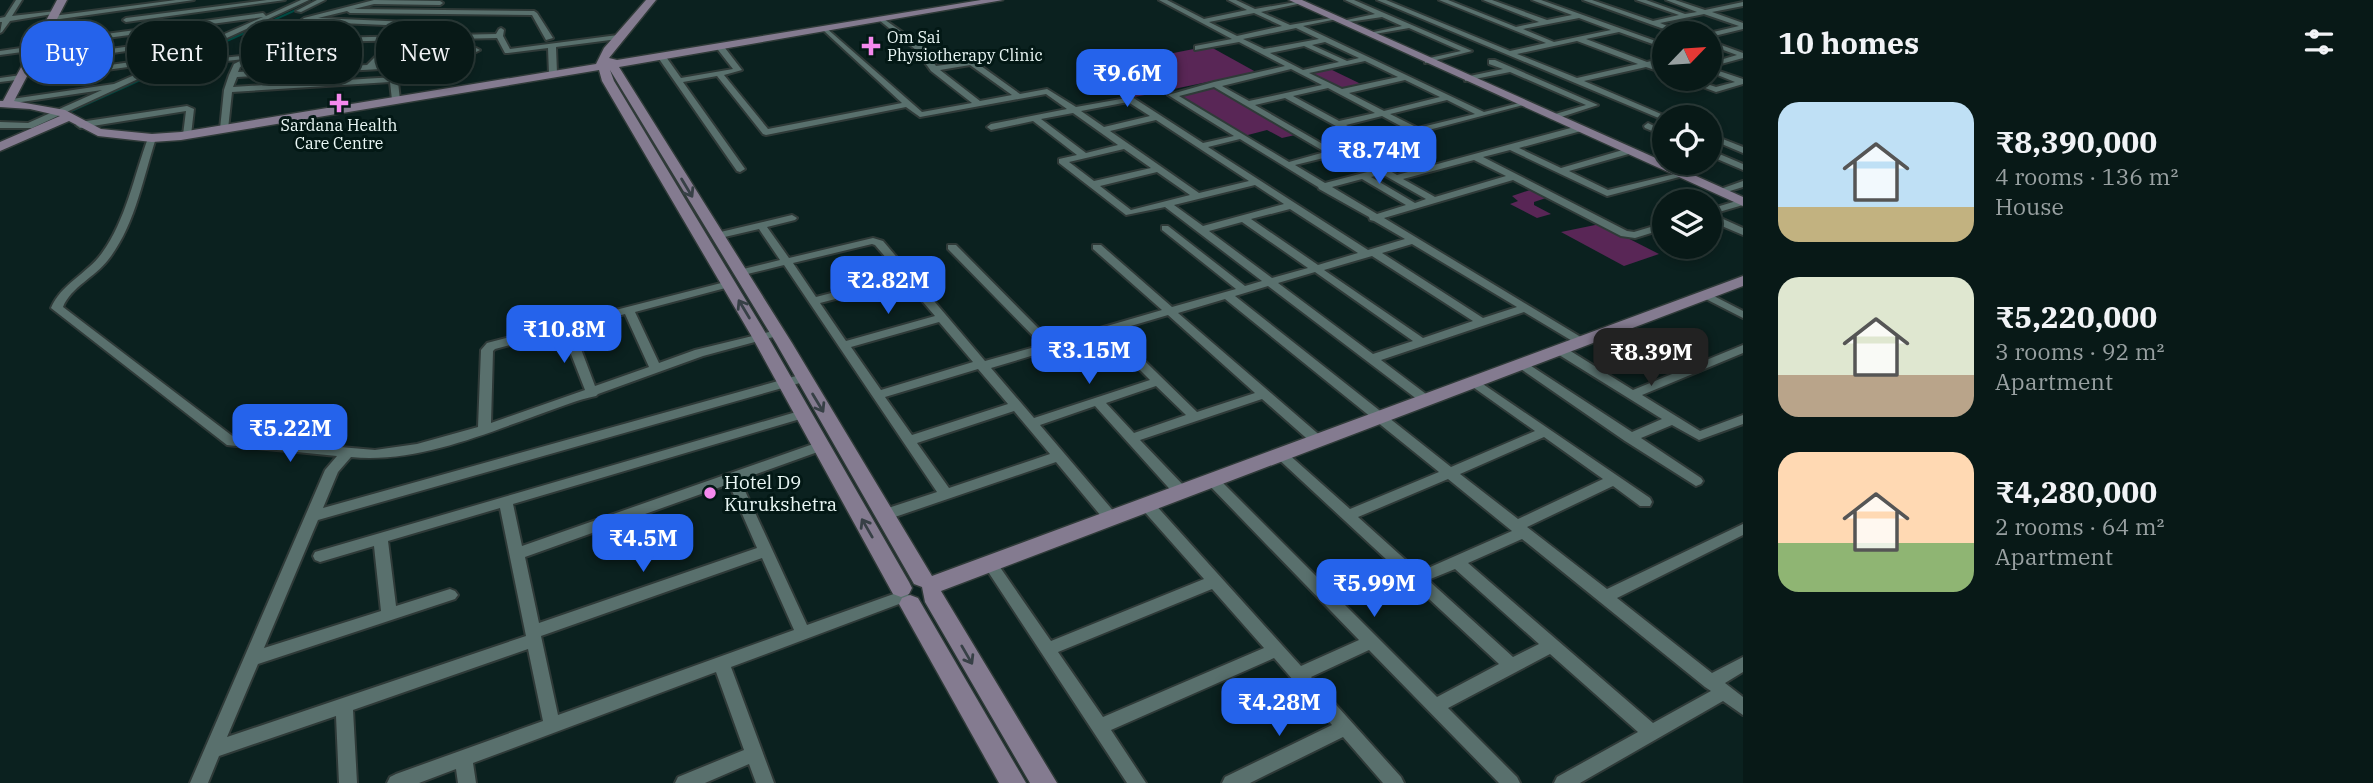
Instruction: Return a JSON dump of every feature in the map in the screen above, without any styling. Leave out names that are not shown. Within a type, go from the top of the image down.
[{"type":"street","points":[[0,31],[4,20],[19,0]]},
{"type":"street","points":[[51,21],[62,0]]},
{"type":"street","points":[[4,20],[132,4],[191,0]]},
{"type":"street","points":[[126,20],[238,3],[282,0]]},
{"type":"street","points":[[227,36],[306,0]]},
{"type":"street","points":[[227,41],[322,0]]},
{"type":"street","points":[[651,0],[618,37],[608,65],[608,81],[768,335],[803,378],[884,515],[917,591],[1010,782],[1040,776],[917,591],[821,446],[786,383],[768,335]]},
{"type":"street","points":[[608,65],[661,0]]},
{"type":"street","points":[[5,103],[69,116],[98,132],[152,138],[187,135],[998,0]]},
{"type":"street","points":[[1162,0],[1417,131]]},
{"type":"street","points":[[1231,0],[1326,39],[1482,114]]},
{"type":"street","points":[[1348,0],[1468,51],[1428,61]]},
{"type":"street","points":[[1380,0],[1652,114]]},
{"type":"street","points":[[1389,4],[1408,0]]},
{"type":"street","points":[[1442,0],[1554,44]]},
{"type":"street","points":[[1486,0],[1545,23]]},
{"type":"street","points":[[1535,0],[1652,42]]},
{"type":"street","points":[[1586,0],[1651,23],[1741,5]]},
{"type":"street","points":[[1639,0],[1684,15]]},
{"type":"street","points":[[1669,0],[1743,26]]},
{"type":"street","points":[[1721,0],[1741,5]]},
{"type":"street","points":[[1202,20],[1297,1],[1652,161]]},
{"type":"street","points":[[304,21],[335,10],[374,2],[440,3]]},
{"type":"street","points":[[120,34],[132,4]]},
{"type":"street","points":[[335,10],[534,13],[551,42],[553,74]]},
{"type":"street","points":[[113,35],[278,13]]},
{"type":"street","points":[[1198,48],[1293,27],[1382,14]]},
{"type":"street","points":[[1514,29],[1579,16]]},
{"type":"street","points":[[306,19],[376,22]]},
{"type":"street","points":[[880,19],[919,48],[934,69],[978,104]]},
{"type":"street","points":[[1371,34],[1410,26]]},
{"type":"street","points":[[1722,32],[1743,26]]},
{"type":"street","points":[[825,29],[908,104],[925,115],[1047,91],[1198,197]]},
{"type":"street","points":[[1509,54],[1619,30]]},
{"type":"street","points":[[551,42],[583,33]]},
{"type":"street","points":[[113,51],[231,34]]},
{"type":"street","points":[[362,39],[499,36],[504,44],[618,37]]},
{"type":"street","points":[[1579,38],[1652,66]]},
{"type":"street","points":[[1262,52],[1326,39]]},
{"type":"street","points":[[1305,43],[1346,63]]},
{"type":"street","points":[[1640,45],[1652,50]]},
{"type":"street","points":[[679,81],[738,70],[719,46]]},
{"type":"street","points":[[1722,48],[1743,55]]},
{"type":"street","points":[[0,53],[21,50]]},
{"type":"street","points":[[369,67],[379,55],[476,50]]},
{"type":"street","points":[[1722,61],[1743,55]]},
{"type":"street","points":[[661,56],[740,169]]},
{"type":"street","points":[[1302,72],[1366,59]]},
{"type":"street","points":[[1492,62],[1594,105],[1555,117]]},
{"type":"street","points":[[934,69],[971,63],[1018,96]]},
{"type":"street","points":[[1576,81],[1652,63]]},
{"type":"street","points":[[224,129],[228,90],[237,66],[241,64]]},
{"type":"street","points":[[608,65],[716,236],[734,279]]},
{"type":"street","points":[[233,75],[376,67]]},
{"type":"street","points":[[1292,67],[1172,95],[1583,342]]},
{"type":"street","points":[[1468,79],[1511,70]]},
{"type":"street","points":[[1722,74],[1743,82]]},
{"type":"street","points":[[719,75],[766,132],[908,104]]},
{"type":"street","points":[[0,80],[20,77]]},
{"type":"street","points":[[5,103],[20,77]]},
{"type":"street","points":[[1342,92],[1405,78]]},
{"type":"street","points":[[228,90],[376,81]]},
{"type":"street","points":[[69,116],[127,82]]},
{"type":"street","points":[[1722,88],[1743,82]]},
{"type":"street","points":[[5,103],[124,83]]},
{"type":"street","points":[[62,93],[66,84]]},
{"type":"street","points":[[0,147],[135,84]]},
{"type":"street","points":[[396,84],[396,100]]},
{"type":"street","points":[[1214,84],[1332,153]]},
{"type":"street","points":[[1248,104],[1329,86]]},
{"type":"street","points":[[1287,96],[1373,143]]},
{"type":"street","points":[[1338,124],[1447,98]]},
{"type":"street","points":[[991,127],[1129,99],[1292,205],[1481,322]]},
{"type":"street","points":[[1286,165],[1523,104]]},
{"type":"street","points":[[0,125],[23,127],[69,116],[187,108],[190,109],[187,135]]},
{"type":"street","points":[[1103,130],[1158,117]]},
{"type":"street","points":[[1034,118],[1083,155]]},
{"type":"street","points":[[1396,178],[1578,128]]},
{"type":"street","points":[[1202,146],[1239,137]]},
{"type":"street","points":[[152,138],[113,245],[92,272],[60,299],[57,308],[232,442],[393,454],[484,430],[699,353],[768,335]]},
{"type":"street","points":[[1722,141],[1743,150]]},
{"type":"street","points":[[1126,146],[1062,162],[1125,212],[1257,182]]},
{"type":"street","points":[[1511,147],[1607,194],[1677,175]]},
{"type":"street","points":[[1346,150],[1434,200]]},
{"type":"street","points":[[1560,171],[1629,151]]},
{"type":"street","points":[[1475,156],[1630,236],[1652,230]]},
{"type":"street","points":[[1722,158],[1743,167]]},
{"type":"street","points":[[1091,185],[1158,169]]},
{"type":"street","points":[[1322,187],[1383,171]]},
{"type":"street","points":[[1683,175],[1715,189]]},
{"type":"street","points":[[1363,176],[1414,206]]},
{"type":"street","points":[[1373,218],[1514,177]]},
{"type":"street","points":[[1722,190],[1743,184]]},
{"type":"street","points":[[1722,192],[1743,202]]},
{"type":"street","points":[[1722,210],[1743,202]]},
{"type":"street","points":[[1167,204],[1426,400]]},
{"type":"street","points":[[1200,230],[1292,205]]},
{"type":"street","points":[[716,236],[792,218]]},
{"type":"street","points":[[1244,218],[1422,342]]},
{"type":"street","points":[[1722,221],[1743,232]]},
{"type":"street","points":[[761,225],[945,493]]},
{"type":"street","points":[[1165,228],[1244,290]]},
{"type":"street","points":[[877,395],[1411,241]]},
{"type":"street","points":[[484,430],[487,350],[498,343],[629,310],[787,262],[876,242],[1111,518]]},
{"type":"street","points":[[952,247],[1049,347]]},
{"type":"street","points":[[1097,247],[1318,441]]},
{"type":"street","points":[[813,301],[907,277]]},
{"type":"street","points":[[396,783],[990,564],[1743,281]]},
{"type":"street","points":[[1227,295],[1743,708]]},
{"type":"street","points":[[1706,295],[1743,315]]},
{"type":"street","points":[[1371,359],[1524,308]]},
{"type":"street","points":[[629,310],[656,369]]},
{"type":"street","points":[[844,345],[941,318]]},
{"type":"street","points":[[566,326],[592,393]]},
{"type":"street","points":[[1106,330],[1195,417]]},
{"type":"street","points":[[1630,395],[1743,349]]},
{"type":"street","points":[[1560,350],[1699,436],[1742,420]]},
{"type":"street","points":[[1521,365],[1696,481]]},
{"type":"street","points":[[313,516],[803,378]]},
{"type":"street","points":[[1031,423],[1158,382]]},
{"type":"street","points":[[1474,382],[1645,502]]},
{"type":"street","points":[[1131,438],[1264,394]]},
{"type":"street","points":[[1097,401],[1181,492]]},
{"type":"street","points":[[909,441],[1017,407]]},
{"type":"street","points":[[320,556],[803,414]]},
{"type":"street","points":[[1630,438],[1672,421]]},
{"type":"street","points":[[1348,516],[1545,432]]},
{"type":"street","points":[[517,554],[821,446]]},
{"type":"street","points":[[199,783],[332,470],[348,452]]},
{"type":"street","points":[[1281,455],[1512,666]]},
{"type":"street","points":[[884,515],[1058,456]]},
{"type":"street","points":[[732,476],[803,633]]},
{"type":"street","points":[[1212,480],[1511,783]]},
{"type":"street","points":[[1417,579],[1614,480]]},
{"type":"street","points":[[506,503],[552,725]]},
{"type":"street","points":[[1147,505],[1395,783]]},
{"type":"street","points":[[1605,597],[1743,529]]},
{"type":"street","points":[[381,539],[389,615]]},
{"type":"street","points":[[213,750],[344,706],[766,551]]},
{"type":"street","points":[[1457,561],[1652,733]]},
{"type":"street","points":[[990,564],[1137,783]]},
{"type":"street","points":[[1047,650],[1215,581]]},
{"type":"street","points":[[251,659],[450,596]]},
{"type":"street","points":[[1298,675],[1371,642]]},
{"type":"street","points":[[1435,706],[1552,645]]},
{"type":"street","points":[[1100,727],[1276,650]]},
{"type":"street","points":[[721,663],[765,783]]},
{"type":"street","points":[[1567,782],[1652,733],[1717,687],[1743,664]]},
{"type":"street","points":[[344,706],[348,783]]},
{"type":"street","points":[[1231,783],[1345,727]]},
{"type":"street","points":[[684,783],[754,754]]},
{"type":"street","points":[[463,758],[467,783]]},
{"type":"shaded area","points":[[1209,46],[1256,72],[1135,97],[1092,69]]},
{"type":"shaded area","points":[[1330,69],[1361,84],[1340,89],[1310,73]]},
{"type":"shaded area","points":[[1213,86],[1295,135],[1282,138],[1267,130],[1244,136],[1176,94]]},
{"type":"shaded area","points":[[1365,144],[1388,156],[1409,150],[1430,161],[1401,169],[1377,155],[1367,157],[1350,148]]},
{"type":"shaded area","points":[[1533,189],[1549,197],[1534,202],[1534,205],[1551,214],[1537,218],[1510,204],[1518,201],[1512,196]]},
{"type":"shaded area","points":[[1600,224],[1652,250],[1652,256],[1624,266],[1561,232]]},
{"type":"waterway","points":[[65,114],[318,0]]},
{"type":"place","name":"Om Sai Physiotherapy Clinic","points":[[871,46]]},
{"type":"place","name":"Sardana Health Care Centre","points":[[339,103]]},
{"type":"place","name":"Hotel D9 Kurukshetra","points":[[710,493]]}]
